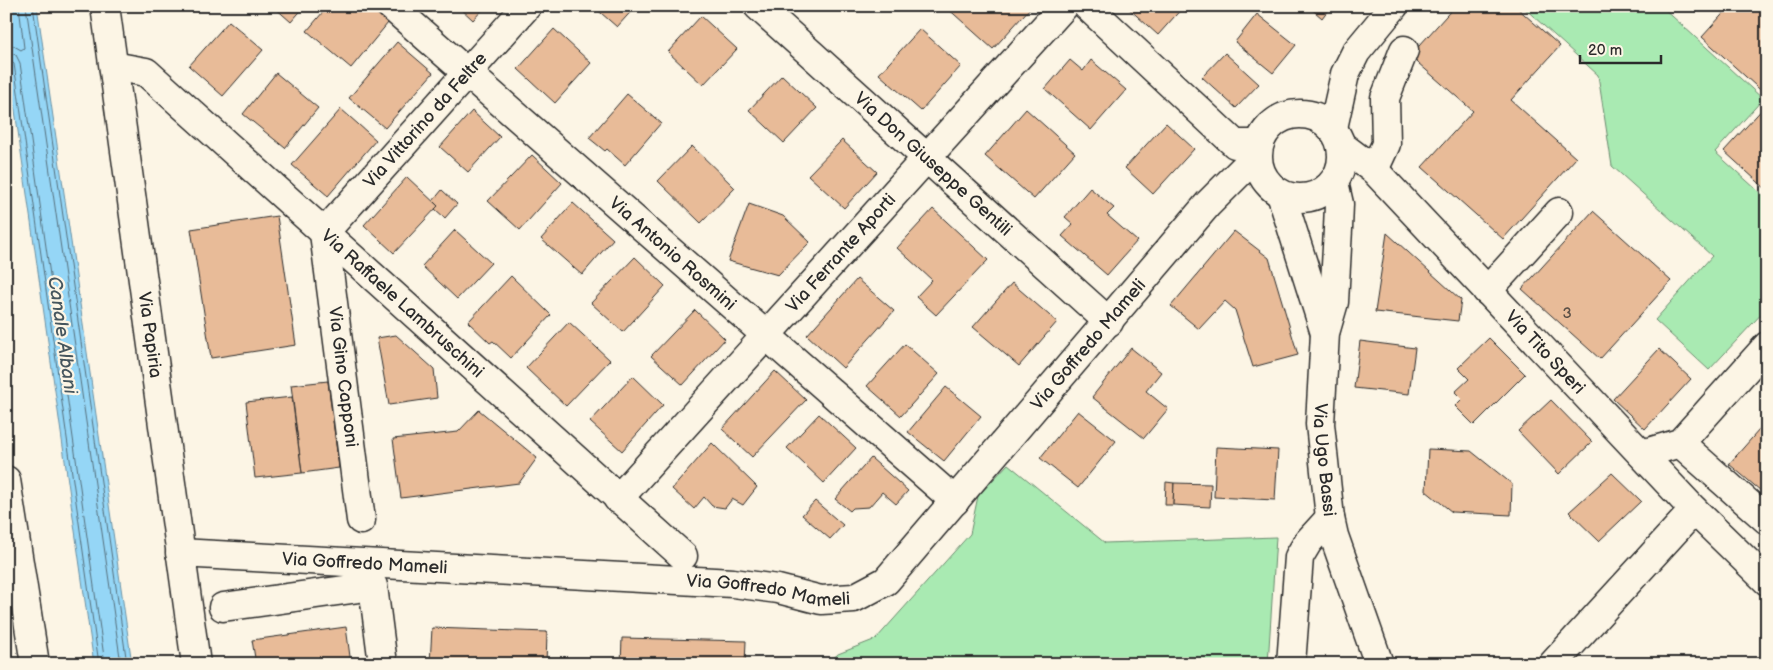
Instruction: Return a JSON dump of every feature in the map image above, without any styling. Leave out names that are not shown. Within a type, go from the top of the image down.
[{"type":"street","name":"Via Papiria","points":[[105,6],[196,664]]},
{"type":"street","name":"Via Antonio Rosmini","points":[[391,6],[955,500]]},
{"type":"street","name":"Via Vittorino da Feltre","points":[[324,233],[527,6]]},
{"type":"street","name":"Via Don Giuseppe Gentili","points":[[758,6],[1109,322]]},
{"type":"street","name":"Via Ferrante Aporti","points":[[618,499],[1064,6]]},
{"type":"street","points":[[1088,6],[1234,144],[1258,150]]},
{"type":"street","points":[[1337,157],[1316,116],[1306,113],[1291,114],[1276,120],[1269,127],[1258,150],[1262,176],[1275,189],[1300,198],[1322,193],[1337,157],[1345,74],[1356,52],[1394,6]]},
{"type":"street","points":[[1374,170],[1386,144],[1385,98],[1404,50]]},
{"type":"street","name":"Via Raffaele Lambruschini","points":[[114,69],[124,68],[146,72],[682,556]]},
{"type":"street","name":"Via Goffredo Mameli","points":[[180,553],[733,583],[778,589],[821,600],[854,598],[886,581],[1208,204],[1258,150]]},
{"type":"street","name":"Via Tito Speri","points":[[1337,157],[1374,170],[1694,510],[1767,581]]},
{"type":"street","name":"Via Tito Speri","points":[[1337,157],[1396,194]]},
{"type":"street","name":"Via Ugo Bassi","points":[[1291,664],[1299,557],[1308,542],[1330,518],[1320,424],[1325,333],[1334,302],[1339,204],[1337,157]]},
{"type":"street","name":"Via Goffredo Mameli","points":[[1208,204],[1239,189],[1275,189]]},
{"type":"street","name":"Via Ugo Bassi","points":[[1275,189],[1325,333]]},
{"type":"street","points":[[1487,291],[1559,212]]},
{"type":"street","name":"Via Gino Capponi","points":[[324,233],[361,520]]},
{"type":"street","points":[[1642,454],[1680,443],[1767,346]]},
{"type":"street","points":[[1680,443],[1767,520]]},
{"type":"street","points":[[6,480],[35,664]]},
{"type":"street","points":[[1553,664],[1694,510]]},
{"type":"street","points":[[1330,518],[1334,536],[1379,664]]},
{"type":"street","points":[[223,607],[373,586],[383,664]]},
{"type":"green space","points":[[1522,6],[1661,6],[1763,99],[1715,152],[1767,199],[1767,308],[1709,370],[1655,320],[1712,256],[1612,166],[1598,75]]},
{"type":"green space","points":[[1008,464],[1105,543],[1276,537],[1268,664],[827,664],[838,654],[876,639],[970,534],[978,496]]},
{"type":"water","name":"Canale Albani","points":[[6,6],[37,6],[132,664],[94,664],[6,47]]},
{"type":"building","points":[[273,6],[305,6],[291,22]]},
{"type":"building","points":[[328,6],[368,6],[388,23],[351,68],[307,31]]},
{"type":"building","points":[[458,6],[486,6],[473,20]]},
{"type":"building","points":[[593,6],[636,6],[617,27]]},
{"type":"building","points":[[945,6],[1032,6],[993,49]]},
{"type":"building","points":[[1126,6],[1184,6],[1158,35]]},
{"type":"building","points":[[1308,6],[1331,6],[1322,18]]},
{"type":"building","points":[[1455,6],[1515,6],[1560,46],[1511,100],[1576,158],[1503,239],[1422,167],[1473,111],[1410,56]]},
{"type":"building","points":[[1730,6],[1767,6],[1767,96],[1702,37]]},
{"type":"building","points":[[1257,14],[1296,45],[1273,73],[1235,42]]},
{"type":"building","points":[[701,16],[737,49],[703,85],[668,52]]},
{"type":"building","points":[[229,21],[263,50],[223,96],[189,66]]},
{"type":"building","points":[[554,29],[591,63],[555,103],[518,69]]},
{"type":"building","points":[[920,29],[961,66],[921,111],[879,74]]},
{"type":"building","points":[[397,42],[433,73],[385,128],[349,98]]},
{"type":"building","points":[[1225,53],[1259,84],[1236,108],[1202,77]]},
{"type":"building","points":[[1070,60],[1083,71],[1091,60],[1126,90],[1091,130],[1045,89]]},
{"type":"building","points":[[276,73],[318,108],[285,148],[243,114]]},
{"type":"building","points":[[782,75],[817,108],[784,143],[749,110]]},
{"type":"building","points":[[627,94],[661,123],[625,165],[607,149],[605,151],[589,138]]},
{"type":"building","points":[[1767,104],[1767,190],[1724,151]]},
{"type":"building","points":[[341,109],[376,140],[328,196],[292,165]]},
{"type":"building","points":[[1026,109],[1075,153],[1034,199],[985,156]]},
{"type":"building","points":[[472,111],[500,137],[468,172],[440,147]]},
{"type":"building","points":[[1166,123],[1194,149],[1153,194],[1125,168]]},
{"type":"building","points":[[842,140],[877,172],[844,208],[808,175]]},
{"type":"building","points":[[692,146],[735,188],[701,223],[658,181]]},
{"type":"building","points":[[532,155],[562,183],[520,230],[488,201]]},
{"type":"building","points":[[407,177],[438,206],[394,253],[364,225]]},
{"type":"building","points":[[1090,188],[1114,208],[1107,215],[1137,241],[1107,275],[1062,236],[1073,224],[1065,217]]},
{"type":"building","points":[[442,190],[457,204],[445,218],[435,209],[438,206],[433,201]]},
{"type":"building","points":[[573,203],[613,239],[582,275],[541,239]]},
{"type":"building","points":[[749,204],[783,216],[810,242],[778,275],[728,261]]},
{"type":"building","points":[[933,209],[988,260],[936,315],[916,297],[932,280],[897,248]]},
{"type":"building","points":[[1593,211],[1671,281],[1600,359],[1522,289]]},
{"type":"building","points":[[277,216],[296,345],[211,358],[191,229]]},
{"type":"building","points":[[455,230],[491,263],[457,299],[422,266]]},
{"type":"building","points":[[1234,231],[1269,258],[1298,355],[1253,367],[1235,310],[1225,301],[1199,329],[1171,306]]},
{"type":"building","points":[[1387,233],[1461,300],[1458,321],[1375,312]]},
{"type":"building","points":[[635,257],[665,286],[623,332],[591,303]]},
{"type":"building","points":[[511,276],[551,315],[511,358],[493,341],[490,343],[468,322]]},
{"type":"building","points":[[857,279],[894,311],[843,368],[807,335]]},
{"type":"building","points":[[1012,283],[1057,322],[1019,366],[973,327]]},
{"type":"building","points":[[695,310],[725,339],[683,385],[651,356]]},
{"type":"building","points":[[569,322],[610,360],[566,406],[526,368]]},
{"type":"building","points":[[396,335],[434,369],[437,398],[389,405],[377,338]]},
{"type":"building","points":[[1489,338],[1525,374],[1474,425],[1455,406],[1462,399],[1455,392],[1469,379],[1458,368]]},
{"type":"building","points":[[1360,341],[1415,348],[1409,394],[1354,388]]},
{"type":"building","points":[[905,344],[939,374],[901,416],[867,386]]},
{"type":"building","points":[[1131,348],[1161,372],[1146,391],[1168,409],[1144,438],[1092,397]]},
{"type":"building","points":[[1659,349],[1691,379],[1645,429],[1613,399]]},
{"type":"building","points":[[775,371],[806,400],[752,457],[722,429]]},
{"type":"building","points":[[633,376],[663,405],[622,451],[590,422]]},
{"type":"building","points":[[328,381],[339,468],[302,473],[291,385]]},
{"type":"building","points":[[946,387],[981,416],[944,461],[908,432]]},
{"type":"building","points":[[292,397],[302,473],[255,478],[246,402]]},
{"type":"building","points":[[1551,400],[1592,442],[1559,474],[1518,431]]},
{"type":"building","points":[[479,410],[537,458],[519,483],[401,498],[393,439],[458,432]]},
{"type":"building","points":[[1078,411],[1116,441],[1078,488],[1040,458]]},
{"type":"building","points":[[819,414],[856,448],[824,483],[787,448]]},
{"type":"building","points":[[1767,421],[1767,496],[1729,464]]},
{"type":"building","points":[[712,443],[757,487],[743,505],[732,499],[725,508],[712,506],[704,497],[694,509],[672,489]]},
{"type":"building","points":[[1216,447],[1278,450],[1275,500],[1214,497]]},
{"type":"building","points":[[1428,449],[1471,451],[1512,484],[1511,515],[1452,512],[1426,491]]},
{"type":"building","points":[[871,458],[908,491],[896,504],[882,492],[869,507],[853,508],[850,511],[835,499]]},
{"type":"building","points":[[1612,473],[1641,501],[1599,541],[1569,512]]},
{"type":"building","points":[[1166,482],[1174,483],[1173,505],[1165,505]]},
{"type":"building","points":[[1174,483],[1211,484],[1210,507],[1173,505]]},
{"type":"building","points":[[815,501],[843,525],[830,539],[802,515]]},
{"type":"building","points":[[346,627],[351,664],[256,664],[252,640]]},
{"type":"building","points":[[432,628],[547,632],[546,664],[430,664]]},
{"type":"building","points":[[622,638],[746,641],[745,664],[621,664]]}]
